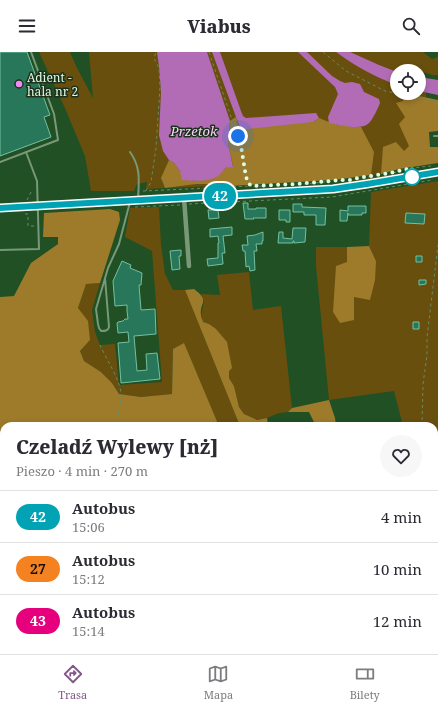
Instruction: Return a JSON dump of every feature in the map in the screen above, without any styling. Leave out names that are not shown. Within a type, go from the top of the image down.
[{"type":"main road","points":[[0,208],[333,189],[360,186],[436,169]]},
{"type":"street","points":[[184,198],[189,266]]},
{"type":"lane","points":[[0,162],[58,140],[54,114],[31,52]]},
{"type":"lane","points":[[0,250],[39,249],[37,182],[26,152]]},
{"type":"lane","points":[[130,152],[138,168],[138,200]]},
{"type":"lane","points":[[105,278],[110,327],[106,331],[101,331],[98,324],[96,309],[105,278],[108,268],[119,244],[130,201]]},
{"type":"path","points":[[146,191],[151,182],[156,148],[160,87],[159,68],[154,58],[156,52]]},
{"type":"path","points":[[209,52],[241,146],[246,177],[249,184],[252,186]]},
{"type":"path","points":[[323,52],[346,71],[385,91],[438,102]]},
{"type":"path","points":[[390,173],[421,167],[436,169]]},
{"type":"path","points":[[354,179],[378,175]]},
{"type":"path","points":[[303,184],[348,181]]},
{"type":"path","points":[[139,192],[268,186]]},
{"type":"path","points":[[25,202],[32,190]]},
{"type":"path","points":[[25,214],[28,214],[28,226],[38,226]]},
{"type":"path","points":[[422,422],[423,384],[427,355],[427,337],[438,245]]},
{"type":"path","points":[[100,345],[114,373],[122,394],[117,422]]},
{"type":"shaded area","points":[[39,52],[70,52],[93,98],[89,52],[423,52],[432,59],[438,57],[438,75],[426,73],[426,64],[390,64],[390,100],[426,100],[426,94],[429,150],[381,171],[381,174],[170,188],[167,180],[162,181],[165,188],[146,189],[147,182],[137,184],[134,191],[91,191],[85,156]]},
{"type":"shaded area","points":[[426,97],[438,100],[438,131],[429,132],[430,147],[438,147],[438,163],[399,169],[381,174],[383,147],[396,142],[404,151],[409,146],[399,124],[405,117],[396,103],[403,101],[426,100]]},
{"type":"shaded area","points":[[236,117],[238,125],[313,122],[319,118],[339,125],[361,127],[374,152],[371,175],[333,180],[213,187],[208,184],[196,184],[165,188],[161,178],[169,160],[193,181],[215,177],[225,168],[233,166],[228,143],[230,121]]},
{"type":"shaded area","points":[[397,174],[393,176],[343,183],[344,182]]},
{"type":"shaded area","points":[[438,181],[438,422],[402,422],[394,391],[329,400],[316,266],[316,247],[347,247],[347,262],[353,297],[376,261],[369,246],[371,192]]},
{"type":"shaded area","points":[[159,207],[161,245],[165,274],[173,290],[185,290],[238,422],[217,422],[184,344],[173,349],[172,394],[141,397],[119,394],[112,383],[101,372],[84,361],[80,351],[90,340],[78,308],[86,284],[100,283],[92,310],[95,332],[100,345],[115,344],[119,385],[162,382],[152,251],[125,237],[130,208]]},
{"type":"shaded area","points":[[110,209],[119,212],[120,220],[100,283],[86,284],[78,308],[88,321],[90,340],[80,351],[84,361],[101,372],[112,383],[119,394],[141,397],[172,394],[173,349],[184,343],[217,422],[0,422],[0,297],[14,296],[31,263],[58,244],[58,237],[43,237],[44,213]]},
{"type":"shaded area","points":[[369,246],[376,261],[375,280],[370,300],[354,297],[354,320],[340,323],[333,312],[336,266],[347,262],[347,247]]},
{"type":"shaded area","points":[[249,272],[253,310],[281,306],[292,408],[288,412],[279,413],[267,418],[256,420],[244,414],[239,407],[234,386],[229,378],[229,371],[209,324],[203,322],[201,316],[204,301],[201,294],[220,295],[217,275]]},
{"type":"shaded area","points":[[194,289],[199,293],[203,299],[201,317],[203,322],[216,329],[227,342],[232,368],[229,371],[229,378],[234,386],[239,407],[244,414],[257,420],[267,418],[268,422],[238,422],[185,290]]},
{"type":"shaded area","points":[[329,400],[336,422],[314,422],[309,412],[288,412],[292,408]]},
{"type":"water","name":"Przetok","points":[[157,52],[207,52],[230,121],[228,143],[233,167],[225,168],[218,176],[214,178],[201,181],[182,180],[180,171],[174,163],[169,160],[163,151],[159,135],[161,92]]},
{"type":"water","points":[[212,52],[220,52],[241,111],[243,116],[246,118],[316,113],[319,118],[313,122],[247,129],[241,128]]},
{"type":"water","points":[[298,52],[307,52],[332,76],[345,83],[352,82],[360,84],[364,92],[379,99],[380,103],[369,123],[361,127],[356,127],[329,123],[328,117],[338,94],[335,87]]},
{"type":"water","points":[[336,52],[350,52],[390,69],[390,82],[365,71]]},
{"type":"water","points":[[426,78],[438,80],[438,95],[426,92]]},
{"type":"building","name":"Adient - hala nr 2","points":[[0,52],[27,52],[50,115],[44,117],[51,137],[0,156]]},
{"type":"building","points":[[243,203],[248,203],[248,209],[266,208],[266,218],[245,219]]},
{"type":"building","points":[[293,204],[302,204],[302,207],[326,208],[325,225],[316,225],[316,215],[304,215],[304,212],[293,212]]},
{"type":"building","points":[[348,206],[366,206],[366,213],[362,213],[362,215],[348,215],[348,213],[347,221],[340,221],[340,210],[348,211]]},
{"type":"building","points":[[208,210],[218,210],[219,218],[209,219]]},
{"type":"building","points":[[279,210],[290,210],[290,222],[286,222],[286,220],[279,220]]},
{"type":"building","points":[[406,213],[425,214],[424,224],[405,223]]},
{"type":"building","points":[[232,227],[232,235],[223,236],[225,253],[222,253],[223,264],[208,266],[207,259],[218,258],[219,243],[218,236],[210,237],[210,229]]},
{"type":"building","points":[[293,228],[306,228],[305,242],[294,243],[293,241],[293,243],[278,243],[279,232],[283,232],[283,238],[292,239]]},
{"type":"building","points":[[263,232],[262,244],[256,244],[257,251],[254,251],[255,270],[250,271],[249,266],[246,267],[245,251],[243,251],[242,245],[248,245],[247,236]]},
{"type":"building","points":[[181,250],[181,256],[179,256],[180,269],[172,270],[170,251]]},
{"type":"building","points":[[416,256],[422,256],[422,262],[416,262]]},
{"type":"building","points":[[122,261],[131,265],[130,268],[142,273],[141,285],[139,285],[141,310],[155,309],[156,334],[134,336],[137,371],[147,370],[146,354],[157,353],[160,379],[121,383],[118,343],[129,342],[128,332],[118,333],[117,323],[128,319],[127,305],[115,306],[113,281]]},
{"type":"building","points":[[419,280],[426,280],[426,284],[419,285]]},
{"type":"building","points":[[413,322],[419,322],[419,329],[413,329]]},
{"type":"bus line","name":"42","points":[[0,208],[301,192],[333,189],[438,172]]},
{"type":"place","name":"Adient - hala nr 2","points":[[19,84]]},
{"type":"route","points":[[238,136],[246,177],[249,184],[255,187],[351,180],[412,168],[412,177]]}]
